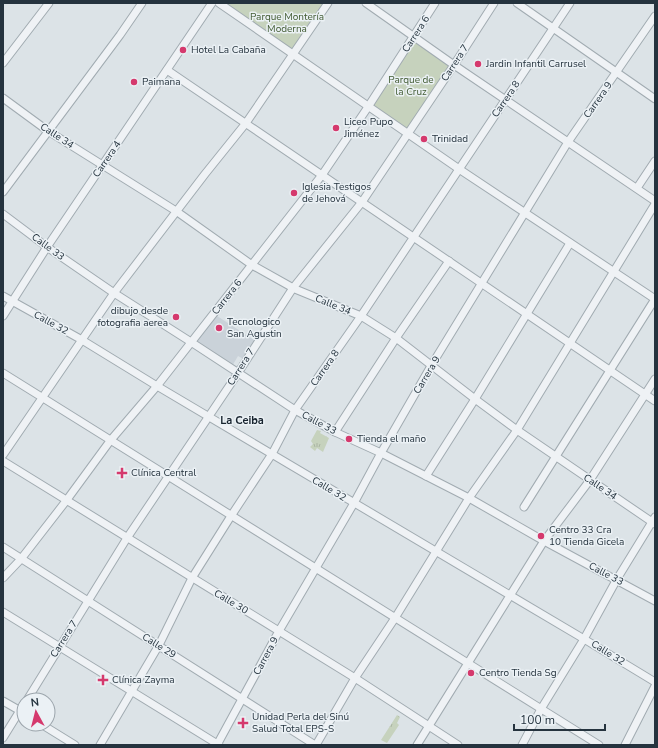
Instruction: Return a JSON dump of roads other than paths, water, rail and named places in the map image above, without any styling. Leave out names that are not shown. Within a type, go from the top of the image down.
[{"type":"street","points":[[3,63],[49,3]]},
{"type":"street","points":[[3,192],[120,35],[142,3]]},
{"type":"street","name":"Carrera 4","points":[[3,316],[47,247],[212,3]]},
{"type":"street","points":[[219,3],[525,214],[655,299],[524,507]]},
{"type":"street","points":[[3,455],[114,293],[176,211],[246,123],[328,3]]},
{"type":"street","points":[[366,3],[454,66],[655,200]]},
{"type":"street","name":"Carrera 6","points":[[3,578],[21,559],[110,441],[157,386],[322,175],[435,3]]},
{"type":"street","name":"Carrera 7","points":[[32,692],[127,538],[293,288],[362,202],[454,66],[494,3]]},
{"type":"street","points":[[517,3],[655,98]]},
{"type":"street","name":"Carrera 8","points":[[100,745],[159,645],[192,578],[272,454],[295,410],[414,237],[570,3]]},
{"type":"street","name":"Carrera 9","points":[[218,745],[279,631],[354,503],[431,366],[568,142],[655,16]]},
{"type":"street","points":[[167,70],[655,401]]},
{"type":"street","name":"Calle 34","points":[[3,98],[48,131],[176,211],[252,265],[293,288],[360,316],[396,338],[517,430],[590,480],[654,521]]},
{"type":"street","points":[[637,188],[655,161]]},
{"type":"street","points":[[316,745],[355,678],[469,498],[517,430],[655,204]]},
{"type":"street","name":"Calle 33","points":[[3,214],[47,247],[114,293],[295,410],[335,432],[381,453],[469,498],[544,541],[617,579],[655,601]]},
{"type":"street","points":[[426,476],[475,399],[570,243]]},
{"type":"street","points":[[335,432],[396,338],[449,261]]},
{"type":"street","name":"Calle 32","points":[[3,296],[82,340],[436,552],[584,638],[655,682]]},
{"type":"street","points":[[3,373],[599,745]]},
{"type":"street","points":[[417,745],[544,541],[590,480],[655,379]]},
{"type":"street","name":"Calle 30","points":[[3,461],[355,678],[458,745]]},
{"type":"street","points":[[522,745],[541,709],[584,638],[617,579],[654,521]]},
{"type":"street","name":"Calle 29","points":[[3,548],[159,645],[242,700],[316,745]]},
{"type":"street","points":[[3,612],[218,745]]},
{"type":"street","points":[[625,745],[655,686]]},
{"type":"street","points":[[3,701],[16,707]]},
{"type":"street","points":[[3,738],[16,720]]},
{"type":"street","points":[[54,732],[75,745]]},
{"type":"place","name":"Hotel La Cabaña","points":[[183,50]]},
{"type":"place","name":"Jardin Infantil Carrusel","points":[[478,64]]},
{"type":"place","name":"Paimana","points":[[134,82]]},
{"type":"place","name":"Liceo Pupo Jiménez","points":[[336,128]]},
{"type":"place","name":"Trinidad","points":[[424,139]]},
{"type":"place","name":"Iglesia Testigos de Jehová","points":[[294,193]]},
{"type":"place","name":"dibujo desde fotografia aerea","points":[[176,317]]},
{"type":"place","name":"Tecnologico San Agustin","points":[[219,328]]},
{"type":"place","name":"Tienda el maño","points":[[349,439]]},
{"type":"place","name":"Clínica Central","points":[[122,473]]},
{"type":"place","name":"Centro 33 Cra 10 Tienda Gicela","points":[[541,536]]},
{"type":"place","name":"Centro Tienda Sg","points":[[471,673]]},
{"type":"place","name":"Clínica Zayma","points":[[103,680]]},
{"type":"place","name":"Unidad Perla del Sinú Salud Total EPS-S","points":[[243,723]]},
{"type":"district","name":"La Ceiba","points":[[242,420]]},
{"type":"park label","name":"Parque Montería Moderna","points":[[287,22]]},
{"type":"park label","name":"Parque de la Cruz","points":[[411,86]]}]
